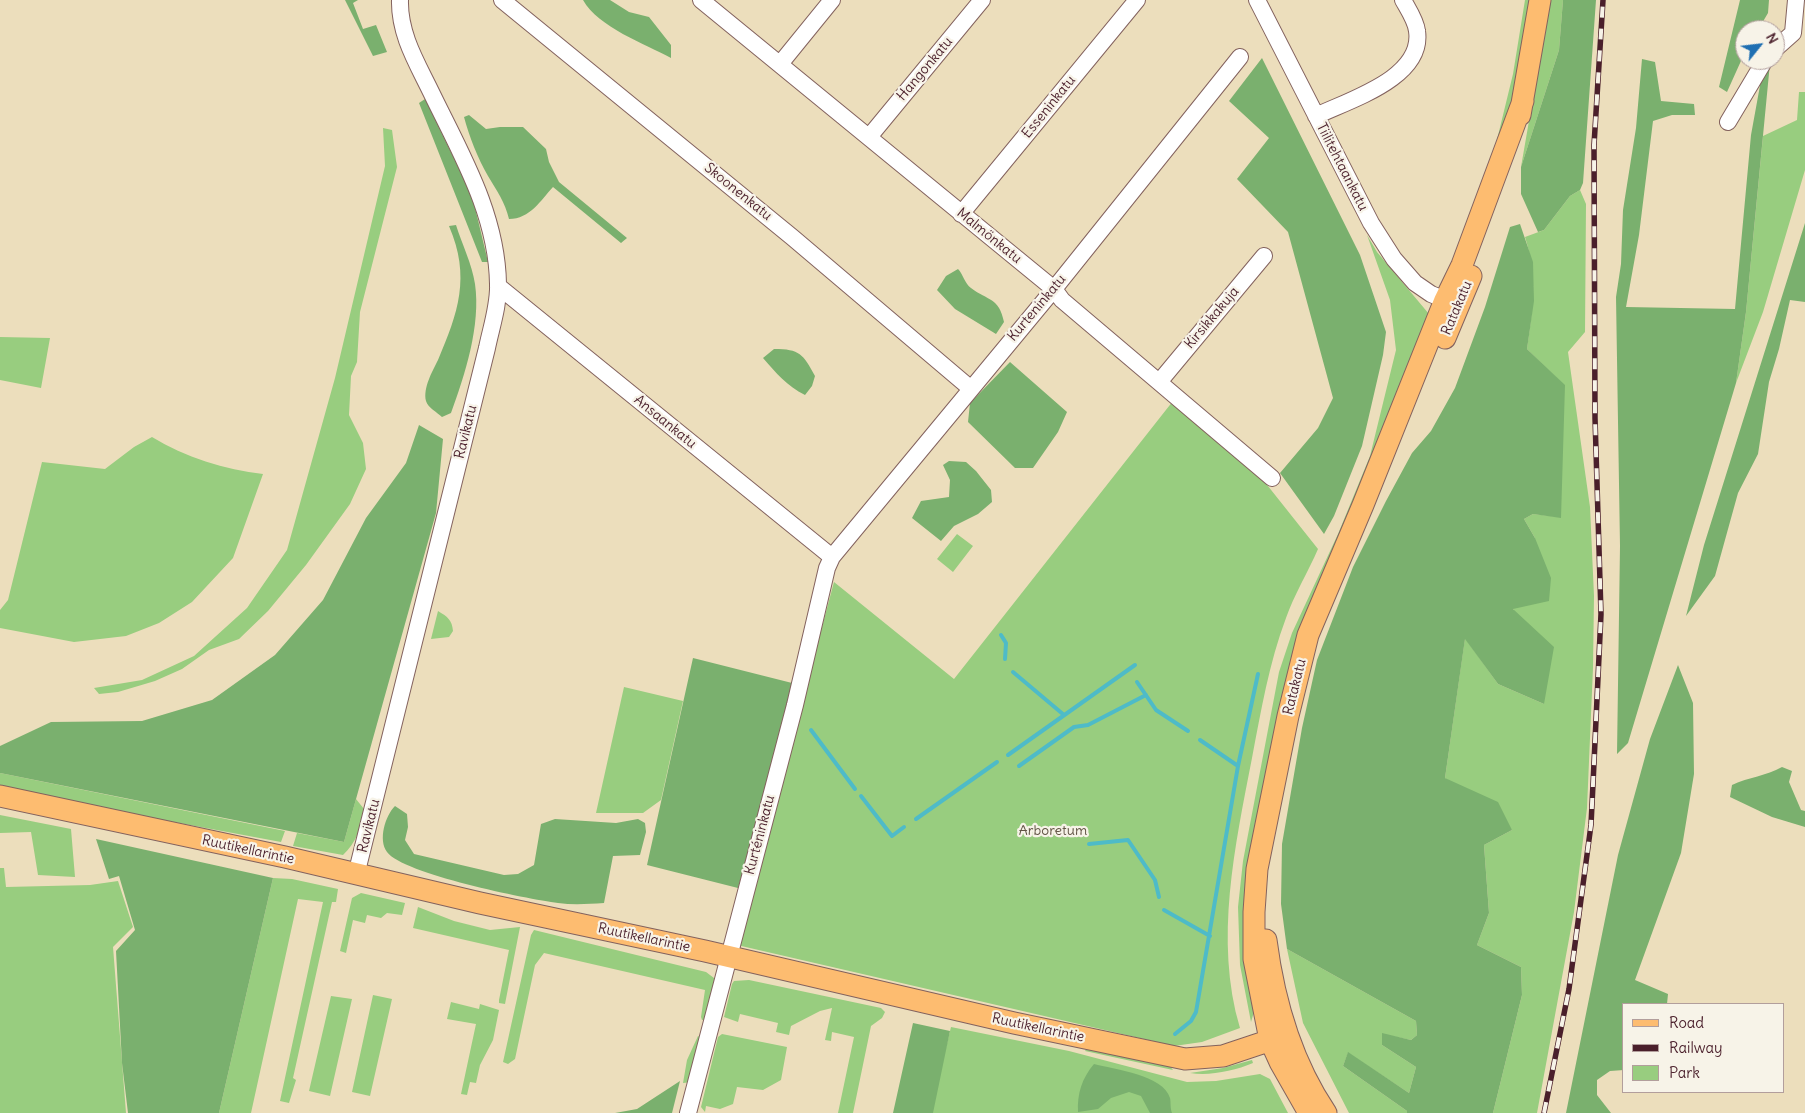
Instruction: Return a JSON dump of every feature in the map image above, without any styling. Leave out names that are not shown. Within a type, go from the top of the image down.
[{"type":"main road","name":"Ratakatu","points":[[1278,1037],[1254,959],[1254,912],[1257,869],[1288,716],[1308,635],[1363,505],[1401,437],[1452,303],[1504,180],[1523,101],[1540,0]]},
{"type":"main road","name":"Ruutikellarintie","points":[[0,796],[285,857],[356,875],[728,956],[1014,1024],[1185,1059],[1223,1056],[1278,1037]]},
{"type":"main road","points":[[1278,1037],[1280,1062],[1309,1113]]},
{"type":"main road","points":[[1278,1037],[1326,1113]]},
{"type":"street","name":"Ravikatu","points":[[356,875],[485,358],[498,286],[492,234],[480,191],[407,42],[400,14],[400,0]]},
{"type":"street","name":"Skoonenkatu","points":[[502,0],[792,237],[970,388]]},
{"type":"street","name":"Malmönkatu","points":[[701,0],[1054,289],[1062,300],[1160,381],[1272,478]]},
{"type":"street","points":[[780,64],[832,0]]},
{"type":"street","name":"Hangonkatu","points":[[869,138],[982,0]]},
{"type":"street","name":"Esseninkatu","points":[[961,214],[1137,0]]},
{"type":"street","name":"Tiilitehtaankatu","points":[[1257,0],[1371,223],[1394,259],[1415,284],[1452,303]]},
{"type":"street","points":[[1316,116],[1383,83],[1406,67],[1416,52],[1418,38],[1417,29],[1403,0]]},
{"type":"street","points":[[1785,40],[1793,33],[1796,0]]},
{"type":"street","name":"Kurteninkatu","points":[[832,557],[970,388],[1054,289],[1240,57]]},
{"type":"street","points":[[1728,122],[1759,70]]},
{"type":"street","name":"Kirsikkakuja","points":[[1160,381],[1264,256]]},
{"type":"street","name":"Ansaankatu","points":[[498,286],[832,557]]},
{"type":"street","name":"Kurténinkatu","points":[[688,1113],[795,705],[827,568],[832,557]]},
{"type":"green space","points":[[345,0],[358,0],[353,3],[363,29],[376,25],[387,52],[373,56]]},
{"type":"green space","points":[[583,0],[610,0],[629,12],[649,17],[671,45],[671,58],[611,27],[590,10]]},
{"type":"green space","points":[[1525,0],[1531,0],[1514,104],[1495,148],[1513,74]]},
{"type":"green space","points":[[1550,0],[1563,0],[1559,50],[1521,167]]},
{"type":"green space","points":[[1563,0],[1596,0],[1583,183],[1580,190],[1570,196],[1544,230],[1538,232],[1521,194],[1521,167],[1559,50]]},
{"type":"green space","points":[[1740,0],[1769,0],[1768,13],[1764,20],[1735,20]]},
{"type":"green space","points":[[1735,21],[1735,70],[1737,70],[1727,92],[1719,87]]},
{"type":"green space","points":[[1262,58],[1360,255],[1386,332],[1383,355],[1362,446],[1334,516],[1324,534],[1280,473],[1318,428],[1333,398],[1288,232],[1237,179],[1269,138],[1229,101]]},
{"type":"green space","points":[[1642,59],[1655,62],[1661,101],[1694,104],[1695,115],[1672,115],[1653,121],[1639,235],[1626,307],[1735,309],[1751,135],[1763,70],[1769,70],[1746,312],[1736,383],[1628,743],[1617,754],[1620,546],[1616,297],[1621,264],[1623,210],[1636,128]]},
{"type":"green space","points":[[1799,92],[1805,92],[1805,170],[1763,312],[1736,383],[1746,312],[1763,136],[1797,120]]},
{"type":"green space","points":[[425,99],[472,195],[488,262],[482,262],[419,103]]},
{"type":"green space","points":[[469,115],[486,129],[523,127],[546,149],[549,162],[559,182],[627,238],[621,243],[553,187],[529,212],[523,216],[509,219],[503,202],[484,169],[471,140],[464,117]]},
{"type":"green space","points":[[383,128],[392,130],[397,167],[360,312],[357,362],[351,376],[349,415],[363,443],[366,469],[350,504],[306,565],[268,611],[239,639],[209,650],[182,669],[155,681],[118,692],[99,694],[94,688],[142,680],[194,656],[247,608],[287,550],[335,378],[385,166]]},
{"type":"green space","points":[[1580,190],[1586,204],[1585,332],[1568,352],[1590,507],[1594,596],[1587,808],[1574,912],[1537,1113],[1493,1113],[1522,995],[1521,967],[1477,945],[1489,913],[1484,845],[1512,830],[1445,778],[1465,638],[1498,684],[1544,704],[1513,608],[1535,538],[1524,519],[1533,514],[1560,517],[1564,385],[1527,349],[1533,279],[1525,237],[1544,230],[1570,196]]},
{"type":"green space","points":[[1805,223],[1805,302],[1790,300],[1779,349],[1769,382],[1758,454],[1738,493],[1715,576],[1686,616],[1704,545]]},
{"type":"green space","points":[[1520,224],[1533,262],[1534,301],[1527,349],[1565,385],[1561,518],[1533,514],[1524,519],[1535,538],[1551,578],[1549,601],[1513,609],[1554,647],[1544,704],[1498,684],[1465,639],[1445,778],[1498,802],[1512,830],[1484,845],[1489,913],[1477,945],[1521,967],[1522,995],[1493,1113],[1407,1113],[1407,1111],[1343,1066],[1348,1052],[1409,1093],[1416,1067],[1382,1045],[1382,1033],[1411,1040],[1417,1035],[1416,1021],[1287,949],[1281,904],[1282,844],[1302,728],[1317,660],[1353,567],[1386,501],[1412,453],[1431,431],[1455,388],[1485,307],[1510,227]]},
{"type":"green space","points":[[456,225],[474,277],[476,316],[471,350],[451,413],[442,417],[431,408],[425,396],[429,380],[451,326],[459,294],[459,262],[456,244],[449,226]]},
{"type":"green space","points":[[1367,235],[1377,252],[1429,314],[1296,645],[1263,797],[1256,1005],[1251,1022],[1240,965],[1238,907],[1243,861],[1279,672],[1292,633],[1338,534],[1370,456],[1396,350],[1390,300]]},
{"type":"green space","points":[[958,269],[969,286],[992,300],[999,308],[1004,322],[996,334],[955,309],[937,290],[946,276]]},
{"type":"green space","points":[[0,337],[50,338],[41,388],[0,380]]},
{"type":"green space","points":[[774,349],[790,350],[800,354],[807,362],[815,376],[812,386],[805,395],[787,383],[763,358]]},
{"type":"green space","points":[[1010,362],[1067,412],[1058,432],[1033,468],[1015,468],[968,422],[970,403]]},
{"type":"green space","name":"Arboretum","points":[[1173,401],[1260,476],[1318,549],[1289,609],[1275,652],[1262,705],[1239,825],[1230,893],[1228,927],[1232,995],[1240,1028],[1202,1042],[1174,1046],[737,945],[834,582],[954,679]]},
{"type":"green space","points":[[419,425],[443,439],[436,513],[344,842],[0,773],[0,746],[51,722],[142,721],[212,700],[275,655],[323,600],[366,518],[406,463]]},
{"type":"green space","points":[[152,437],[178,451],[206,462],[263,474],[233,558],[192,602],[159,623],[126,636],[74,642],[0,628],[0,610],[8,600],[42,462],[105,469],[134,447]]},
{"type":"green space","points":[[949,461],[966,462],[976,471],[991,490],[992,502],[978,514],[954,526],[941,541],[912,518],[921,501],[949,497],[950,480],[943,465]]},
{"type":"green space","points":[[957,534],[973,546],[953,572],[937,559]]},
{"type":"green space","points":[[438,611],[449,619],[453,631],[449,637],[431,639]]},
{"type":"green space","points":[[693,658],[796,684],[738,888],[647,865]]},
{"type":"green space","points":[[1678,665],[1693,703],[1694,774],[1681,853],[1635,980],[1668,994],[1667,1003],[1622,1003],[1622,1070],[1610,1071],[1597,1080],[1597,1095],[1611,1113],[1566,1113],[1618,855],[1650,739]]},
{"type":"green space","points":[[624,687],[683,701],[661,800],[643,813],[596,813]]},
{"type":"green space","points":[[1782,767],[1792,771],[1789,782],[1801,810],[1805,811],[1805,827],[1772,817],[1730,797],[1732,785]]},
{"type":"green space","points":[[0,773],[285,831],[281,842],[88,806],[0,787]]},
{"type":"green space","points":[[356,799],[364,809],[362,822],[355,840],[343,855],[293,846],[297,833],[344,842]]},
{"type":"green space","points":[[395,806],[407,814],[408,827],[405,840],[414,854],[504,875],[518,874],[534,865],[541,824],[555,819],[616,823],[638,819],[645,823],[646,832],[640,855],[613,856],[604,903],[564,904],[542,901],[440,877],[416,869],[398,860],[387,852],[383,841],[384,828],[388,816]]},
{"type":"green space","points":[[0,815],[71,829],[75,877],[38,875],[31,832],[0,833]]},
{"type":"green space","points":[[96,839],[273,878],[219,1113],[128,1113],[122,1063],[116,951],[135,930],[119,876],[109,879]]},
{"type":"green space","points":[[0,868],[4,868],[6,887],[90,885],[118,881],[133,927],[113,947],[126,1113],[0,1113]]},
{"type":"green space","points":[[273,878],[292,879],[338,889],[336,902],[332,902],[293,1078],[296,1080],[289,1103],[280,1101],[323,902],[298,899],[251,1113],[219,1113]]},
{"type":"green space","points":[[361,893],[405,903],[402,915],[387,913],[381,918],[367,915],[365,923],[353,920],[346,953],[340,951],[352,898]]},
{"type":"green space","points":[[418,907],[454,921],[490,930],[520,927],[505,1004],[499,1003],[499,1000],[509,950],[413,928]]},
{"type":"green space","points":[[534,930],[706,972],[718,981],[709,1019],[702,1020],[701,1017],[705,990],[544,953],[535,965],[515,1059],[508,1064],[503,1062],[531,935]]},
{"type":"green space","points":[[1287,949],[1416,1021],[1417,1035],[1411,1040],[1382,1034],[1382,1045],[1416,1067],[1409,1093],[1348,1053],[1343,1066],[1407,1111],[1407,1113],[1349,1113],[1303,1023]]},
{"type":"green space","points":[[749,980],[881,1008],[885,1012],[882,1018],[871,1026],[853,1113],[838,1113],[854,1037],[832,1032],[831,1041],[825,1040],[832,1008],[820,1011],[791,1026],[789,1035],[776,1032],[778,1023],[740,1014],[738,1022],[724,1017],[734,981]]},
{"type":"green space","points":[[373,995],[392,999],[370,1096],[352,1092]]},
{"type":"green space","points":[[331,996],[352,999],[330,1096],[309,1091]]},
{"type":"green space","points":[[451,1002],[479,1009],[480,1004],[499,1010],[493,1040],[480,1065],[476,1083],[470,1082],[467,1095],[461,1094],[476,1024],[447,1019]]},
{"type":"green space","points":[[913,1023],[950,1031],[933,1113],[893,1113]]},
{"type":"green space","points":[[951,1027],[1069,1051],[1187,1082],[1216,1081],[1260,1074],[1270,1079],[1288,1113],[930,1113]]},
{"type":"green space","points":[[722,1034],[787,1047],[781,1080],[763,1090],[737,1087],[733,1104],[720,1109],[706,1106],[705,1112],[701,1107],[718,1037]]},
{"type":"green space","points":[[698,1036],[702,1038],[692,1082],[683,1083],[687,1060]]},
{"type":"green space","points":[[1087,1048],[1169,1065],[1173,1070],[1085,1051]]},
{"type":"green space","points":[[1252,1060],[1253,1063],[1230,1070],[1206,1074],[1190,1073],[1223,1068]]},
{"type":"green space","points":[[1094,1064],[1137,1074],[1158,1084],[1166,1090],[1170,1098],[1172,1113],[1150,1113],[1141,1096],[1129,1092],[1111,1098],[1098,1109],[1078,1112],[1081,1086]]},
{"type":"green space","points":[[680,1081],[672,1113],[615,1113],[637,1109]]},
{"type":"waterway","points":[[1001,635],[1006,643],[1005,659]]},
{"type":"waterway","points":[[1008,755],[1135,665]]},
{"type":"waterway","points":[[1013,672],[1064,715]]},
{"type":"waterway","points":[[1175,1034],[1191,1021],[1196,1012],[1238,766],[1258,674]]},
{"type":"waterway","points":[[1137,682],[1156,710],[1188,731]]},
{"type":"waterway","points":[[1019,766],[1074,727],[1088,725],[1146,695]]},
{"type":"waterway","points":[[811,730],[855,789]]},
{"type":"waterway","points":[[1200,740],[1238,766]]},
{"type":"waterway","points":[[916,819],[997,762]]},
{"type":"waterway","points":[[861,796],[892,836],[904,827]]},
{"type":"waterway","points":[[1089,844],[1128,840],[1155,880],[1159,897]]},
{"type":"waterway","points":[[1164,910],[1210,936]]},
{"type":"railway","points":[[1544,1113],[1569,989],[1591,825],[1601,614],[1595,418],[1594,145],[1603,0]]}]
